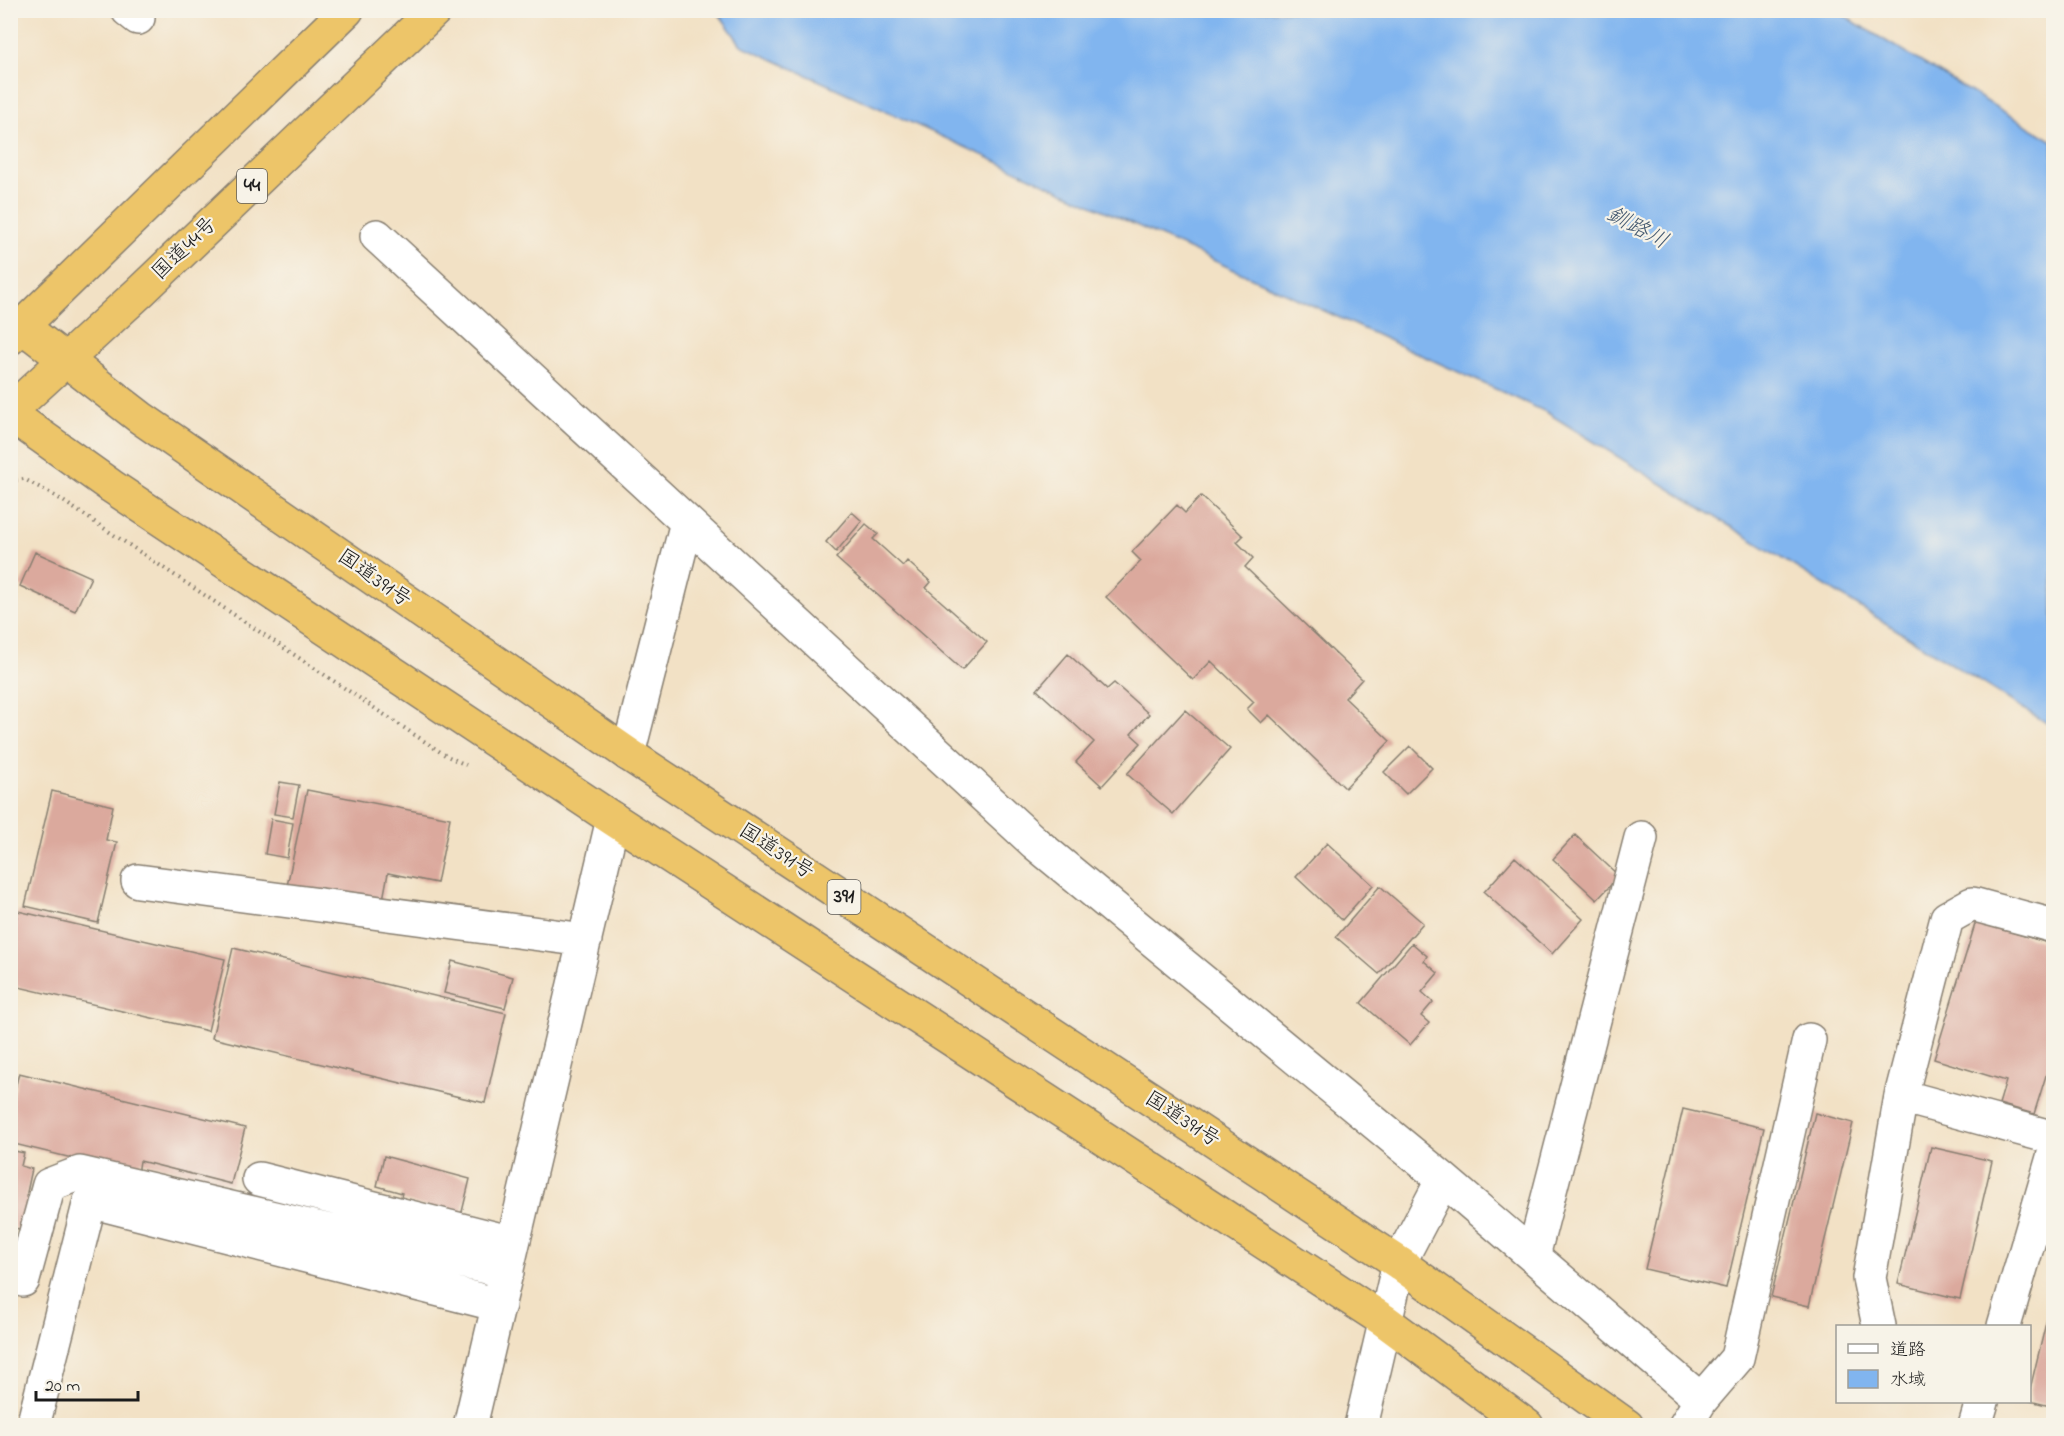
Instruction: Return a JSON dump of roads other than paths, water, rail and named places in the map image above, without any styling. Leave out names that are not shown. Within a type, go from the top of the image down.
[{"type":"highway","points":[[15,328],[347,10]]},
{"type":"highway","name":"国道44号","points":[[10,412],[435,10]]},
{"type":"highway","name":"国道391号","points":[[15,328],[67,360],[141,418],[628,754],[1399,1263],[1627,1425]]},
{"type":"highway","points":[[10,412],[111,486],[613,819],[1385,1321],[1527,1425]]},
{"type":"street","points":[[377,236],[1035,843],[1443,1179],[1533,1256],[1693,1413],[1737,1358],[1809,1040]]},
{"type":"street","points":[[628,754],[687,522]]},
{"type":"street","points":[[470,1425],[613,819]]},
{"type":"street","points":[[1533,1256],[1641,838]]},
{"type":"street","points":[[138,880],[585,940]]},
{"type":"street","points":[[1879,1325],[1869,1278],[1901,1096],[1947,918],[1972,904],[2054,926]]},
{"type":"street","points":[[1901,1096],[2054,1138]]},
{"type":"street","points":[[2004,1325],[2054,1154]]},
{"type":"street","points":[[23,1280],[49,1185],[80,1173],[510,1257]]},
{"type":"street","points":[[259,1179],[510,1257]]},
{"type":"street","points":[[1361,1425],[1399,1263],[1443,1179]]},
{"type":"street","points":[[33,1425],[90,1201],[499,1305]]},
{"type":"street","points":[[1975,1425],[1981,1403]]},
{"type":"water","name":"釧路川","points":[[717,11],[1836,11],[2053,141],[2053,727],[1546,412],[741,45]]}]
